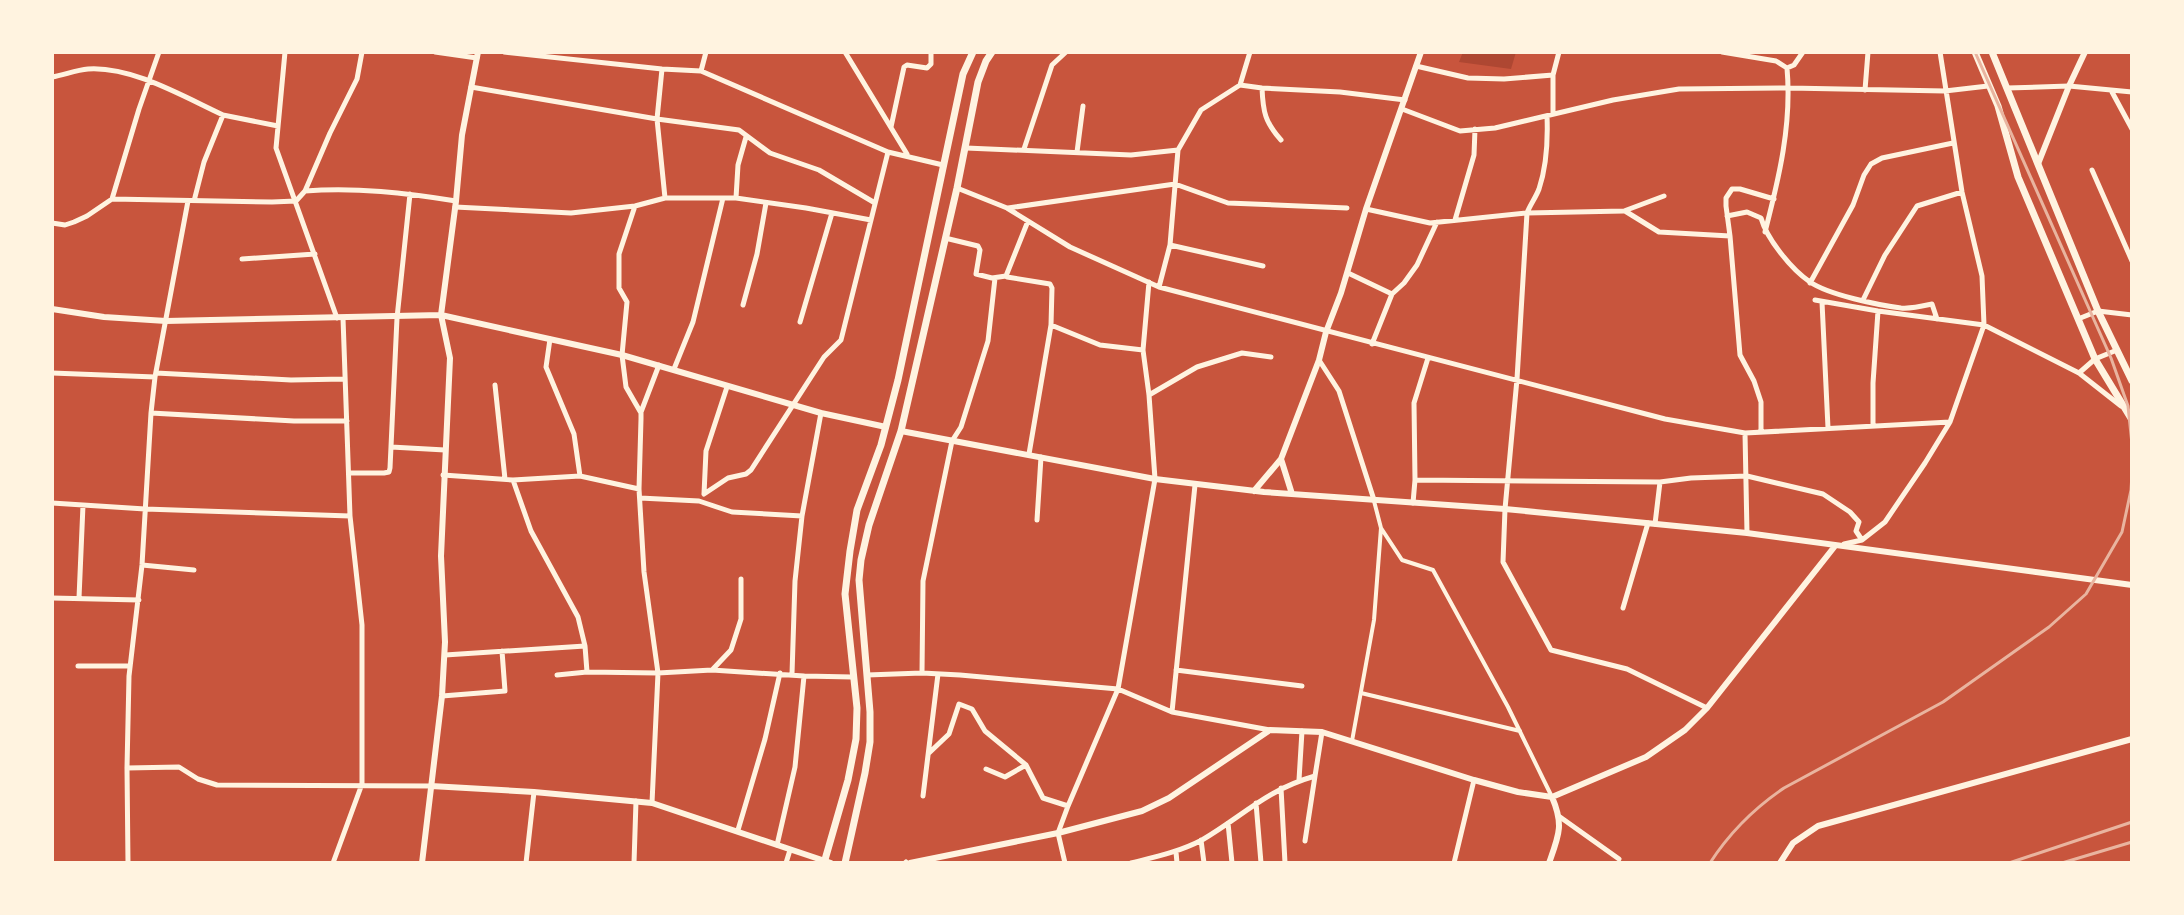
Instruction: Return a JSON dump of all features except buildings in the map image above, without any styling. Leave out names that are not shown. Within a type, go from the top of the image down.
[{"type":"main road","points":[[827,863],[856,739],[857,708],[845,594],[857,510],[886,427],[898,380],[963,74],[973,52]]},
{"type":"main road","points":[[845,863],[870,742],[859,580],[861,560],[869,525],[901,431],[966,148],[978,82],[992,52]]},
{"type":"main road","points":[[1975,52],[1998,106],[2018,177],[2095,359],[2132,420]]},
{"type":"main road","points":[[1992,52],[2098,311],[2132,381]]},
{"type":"main road","points":[[847,611],[861,610]]},
{"type":"street","points":[[112,199],[159,52]]},
{"type":"street","points":[[285,52],[276,148],[340,318],[350,516],[362,625],[362,784],[333,863]]},
{"type":"street","points":[[52,223],[65,225],[74,222],[112,199],[296,201],[305,191],[357,79],[362,52]]},
{"type":"street","points":[[422,863],[445,655],[441,556],[450,358],[441,315],[462,135],[478,55],[435,52]]},
{"type":"street","points":[[504,52],[701,71],[888,152],[944,165]]},
{"type":"street","points":[[701,71],[706,52]]},
{"type":"street","points":[[845,52],[908,155]]},
{"type":"street","points":[[891,127],[904,67],[927,68],[931,64],[931,52]]},
{"type":"street","points":[[1024,149],[1052,65],[1066,52]]},
{"type":"street","points":[[1240,85],[1250,52]]},
{"type":"street","points":[[1254,491],[1281,459],[1319,360],[1366,209],[1421,52]]},
{"type":"street","points":[[1559,52],[1553,75],[1549,145],[1538,190],[1527,213],[1503,562],[1551,650],[1627,669],[1707,708]]},
{"type":"street","points":[[1722,52],[1776,61],[1787,68]]},
{"type":"street","points":[[1787,68],[1794,65],[1803,52]]},
{"type":"street","points":[[1865,90],[1868,52]]},
{"type":"street","points":[[866,675],[922,673],[1118,689],[1172,712],[1270,730],[1322,732],[1474,780],[1552,797],[1646,757],[1685,730],[1707,708],[1835,546],[1862,540],[1885,522],[1950,422],[1984,325],[1982,276],[1962,192],[1940,52]]},
{"type":"street","points":[[2038,164],[2085,52]]},
{"type":"street","points":[[1416,66],[1468,78],[1553,75]]},
{"type":"street","points":[[1765,233],[1780,174],[1789,88],[1787,68]]},
{"type":"street","points":[[52,77],[87,69],[112,71],[148,81],[223,115],[278,126]]},
{"type":"street","points":[[662,69],[657,119],[665,198]]},
{"type":"street","points":[[1159,287],[1170,245],[1178,150],[1201,110],[1240,85],[1405,100]]},
{"type":"street","points":[[1402,109],[1460,131],[1495,128],[1613,100],[1679,89],[1945,91],[1988,86]]},
{"type":"street","points":[[2006,88],[2069,86],[2132,92]]},
{"type":"street","points":[[471,87],[739,130],[770,153],[819,170],[875,203]]},
{"type":"street","points":[[1262,88],[1262,111],[1281,140]]},
{"type":"street","points":[[2111,91],[2132,129]]},
{"type":"street","points":[[1077,152],[1083,106]]},
{"type":"street","points":[[128,863],[130,666],[142,565],[151,413],[191,201],[223,115]]},
{"type":"street","points":[[1455,220],[1474,155],[1475,129]]},
{"type":"street","points":[[736,198],[738,165],[746,137]]},
{"type":"street","points":[[1810,283],[1853,205],[1871,164],[1882,158],[1953,143]]},
{"type":"street","points":[[966,148],[1131,155],[1178,150]]},
{"type":"street","points":[[699,501],[728,478],[751,470],[824,357],[841,340],[888,152]]},
{"type":"street","points":[[2092,170],[2132,261]]},
{"type":"street","points":[[1007,208],[1175,184],[1228,203],[1347,208]]},
{"type":"street","points":[[305,191],[337,188],[410,194],[455,204],[571,213],[635,206],[665,198],[736,198],[871,220]]},
{"type":"street","points":[[957,188],[1007,208],[1070,247],[1159,287],[1665,419],[1745,433],[1950,422]]},
{"type":"street","points":[[1761,432],[1761,402],[1740,355],[1726,198],[1732,189],[1740,189],[1774,199]]},
{"type":"street","points":[[1863,300],[1885,255],[1917,206],[1962,192]]},
{"type":"street","points":[[349,473],[389,472],[397,318],[410,194]]},
{"type":"street","points":[[1366,209],[1421,222],[1437,222],[1527,213],[1624,211],[1664,196]]},
{"type":"street","points":[[674,369],[693,322],[723,198]]},
{"type":"street","points":[[743,305],[757,254],[766,203]]},
{"type":"street","points":[[635,206],[619,254],[619,288],[627,302],[622,355],[626,387],[641,413]]},
{"type":"street","points":[[1624,211],[1659,232],[1730,236]]},
{"type":"street","points":[[1727,216],[1747,212],[1761,218],[1765,233],[1810,283],[1842,295],[1903,308],[1932,304],[1937,319]]},
{"type":"street","points":[[800,322],[832,213]]},
{"type":"street","points":[[1006,276],[1028,221]]},
{"type":"street","points":[[1372,344],[1392,294],[1417,265],[1437,222]]},
{"type":"street","points":[[945,238],[978,246],[976,274],[995,278],[1006,276],[1051,286],[1051,325],[1029,454]]},
{"type":"street","points":[[1170,245],[1263,266]]},
{"type":"street","points":[[242,259],[315,254]]},
{"type":"street","points":[[1348,273],[1392,294]]},
{"type":"street","points":[[922,673],[923,581],[952,441],[961,427],[988,341],[995,278]]},
{"type":"street","points":[[1065,863],[1058,833],[1118,689],[1155,479],[1143,350],[1149,282]]},
{"type":"street","points":[[1828,428],[1818,301],[1984,325],[2079,373],[2125,409]]},
{"type":"street","points":[[52,309],[104,317],[166,321],[441,315],[622,355],[821,413],[886,427]]},
{"type":"street","points":[[1873,426],[1878,311]]},
{"type":"street","points":[[2078,319],[2098,311],[2132,315]]},
{"type":"street","points":[[1051,325],[1100,345],[1143,350]]},
{"type":"street","points":[[550,339],[546,367],[574,434],[580,476]]},
{"type":"street","points":[[2079,373],[2095,359],[2117,350]]},
{"type":"street","points":[[1149,395],[1197,367],[1242,353],[1271,357]]},
{"type":"street","points":[[1413,503],[1414,403],[1428,358]]},
{"type":"street","points":[[1319,360],[1339,391],[1381,528],[1374,620],[1352,743]]},
{"type":"street","points":[[652,803],[658,673],[644,572],[639,489],[641,413],[659,365]]},
{"type":"street","points":[[52,373],[345,379]]},
{"type":"street","points":[[495,385],[509,479],[531,531],[578,617],[587,672]]},
{"type":"street","points":[[704,494],[706,451],[727,387]]},
{"type":"street","points":[[151,413],[347,421]]},
{"type":"street","points":[[792,674],[795,581],[802,516],[821,413]]},
{"type":"street","points":[[901,431],[1195,485],[1505,509],[1747,533],[2132,585]]},
{"type":"street","points":[[1745,433],[1747,533]]},
{"type":"street","points":[[391,447],[445,450]]},
{"type":"street","points":[[1037,520],[1041,457]]},
{"type":"street","points":[[1281,459],[1292,494]]},
{"type":"street","points":[[443,475],[509,479],[580,476],[639,489]]},
{"type":"street","points":[[1415,480],[1660,482],[1747,476],[1823,494],[1859,522],[1856,531],[1862,540]]},
{"type":"street","points":[[1623,608],[1652,523],[1660,482]]},
{"type":"street","points":[[1172,712],[1195,485]]},
{"type":"street","points":[[640,498],[699,501],[732,512],[802,516]]},
{"type":"street","points":[[52,503],[350,516]]},
{"type":"street","points":[[79,598],[83,505]]},
{"type":"street","points":[[1381,528],[1402,560],[1433,570],[1520,731],[1560,817],[1558,837],[1549,863]]},
{"type":"street","points":[[142,565],[194,570]]},
{"type":"street","points":[[712,670],[731,650],[741,619],[741,579]]},
{"type":"street","points":[[52,598],[139,600]]},
{"type":"street","points":[[445,655],[585,646]]},
{"type":"street","points":[[442,696],[505,691],[502,651]]},
{"type":"street","points":[[78,666],[130,666]]},
{"type":"street","points":[[557,675],[712,670],[852,677]]},
{"type":"street","points":[[1176,670],[1302,686]]},
{"type":"street","points":[[738,830],[765,739],[780,673]]},
{"type":"street","points":[[923,796],[938,674]]},
{"type":"street","points":[[777,845],[795,767],[804,676]]},
{"type":"street","points":[[1361,693],[1520,731]]},
{"type":"street","points":[[929,753],[949,734],[959,704],[972,709],[985,731],[1026,765],[1043,798],[1068,806]]},
{"type":"street","points":[[907,863],[1058,833],[1142,811],[1169,798],[1270,730]]},
{"type":"street","points":[[1299,780],[1302,731]]},
{"type":"street","points":[[1305,841],[1322,732]]},
{"type":"street","points":[[1780,863],[1793,843],[1818,826],[2132,739]]},
{"type":"street","points":[[986,769],[1005,777],[1026,765]]},
{"type":"street","points":[[127,768],[179,767],[198,779],[217,785],[431,786],[636,800],[738,830],[827,863]]},
{"type":"street","points":[[1131,863],[1154,860],[1176,852],[1201,840],[1281,788],[1315,776]]},
{"type":"street","points":[[1454,863],[1474,780]]},
{"type":"street","points":[[1281,788],[1285,863]]},
{"type":"street","points":[[526,863],[534,792]]},
{"type":"street","points":[[634,863],[636,800]]},
{"type":"street","points":[[1256,802],[1261,863]]},
{"type":"street","points":[[1560,817],[1619,859]]},
{"type":"street","points":[[1228,823],[1232,863]]},
{"type":"street","points":[[1201,840],[1204,863]]},
{"type":"street","points":[[786,863],[790,850]]},
{"type":"street","points":[[1176,852],[1177,863]]},
{"type":"shaded area","points":[[1463,52],[1516,52],[1511,69],[1459,62]]},
{"type":"railway","points":[[1975,52],[2111,358],[2128,406],[2132,444]]},
{"type":"railway","points":[[1710,863],[1734,831],[1784,788],[1943,702],[2049,627],[2086,594],[2122,532],[2132,474]]},
{"type":"railway","points":[[2009,863],[2132,822]]},
{"type":"railway","points":[[2062,863],[2132,842]]}]
